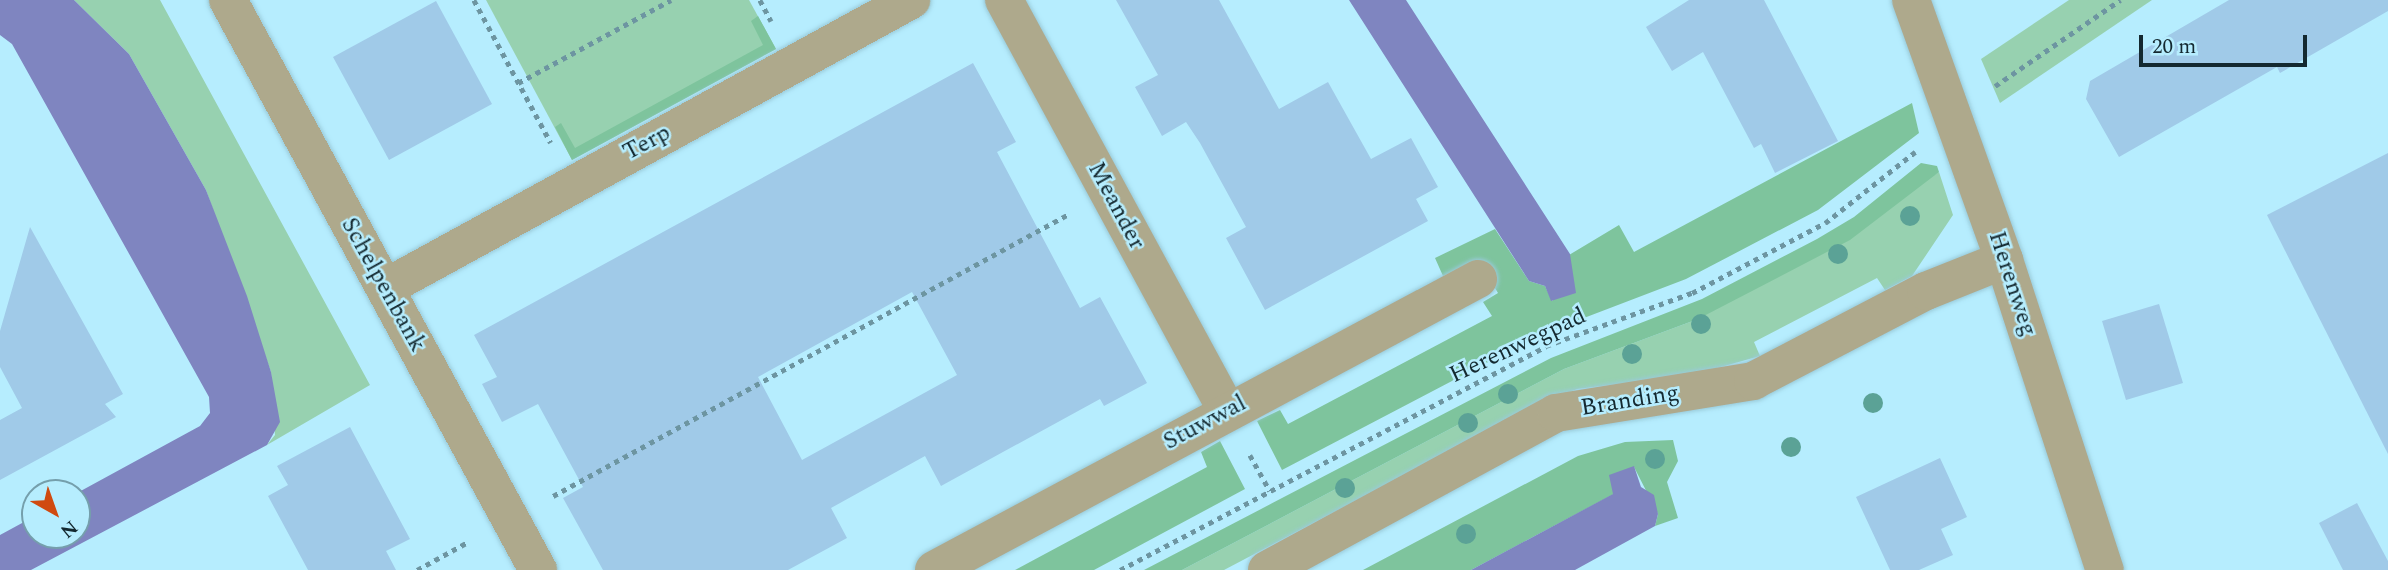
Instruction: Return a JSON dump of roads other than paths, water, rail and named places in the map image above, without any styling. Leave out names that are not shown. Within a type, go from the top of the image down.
[{"type":"street","name":"Schelpenbank","points":[[228,0],[538,570]]},
{"type":"street","name":"Terp","points":[[385,288],[911,0]]},
{"type":"street","name":"Meander","points":[[1004,0],[1227,411]]},
{"type":"street","name":"Herenweg","points":[[1911,0],[1956,119],[2004,260],[2105,570]]},
{"type":"street","name":"Branding","points":[[1267,570],[1556,413],[1753,381],[1926,291],[2004,260]]},
{"type":"street","name":"Stuwwal","points":[[934,570],[1478,279]]},
{"type":"water","points":[[0,0],[74,0],[129,54],[206,190],[247,296],[271,372],[280,422],[267,445],[91,538],[91,485],[200,426],[210,413],[209,397],[12,44],[0,35]]},
{"type":"water","points":[[1349,0],[1406,0],[1570,254],[1576,293],[1551,301],[1545,286],[1529,281]]},
{"type":"water","points":[[1634,466],[1641,487],[1654,495],[1658,514],[1655,526],[1575,570],[1471,570],[1613,494],[1609,475]]},
{"type":"water","points":[[21,524],[21,549],[71,549],[31,570],[0,570],[0,535]]}]
